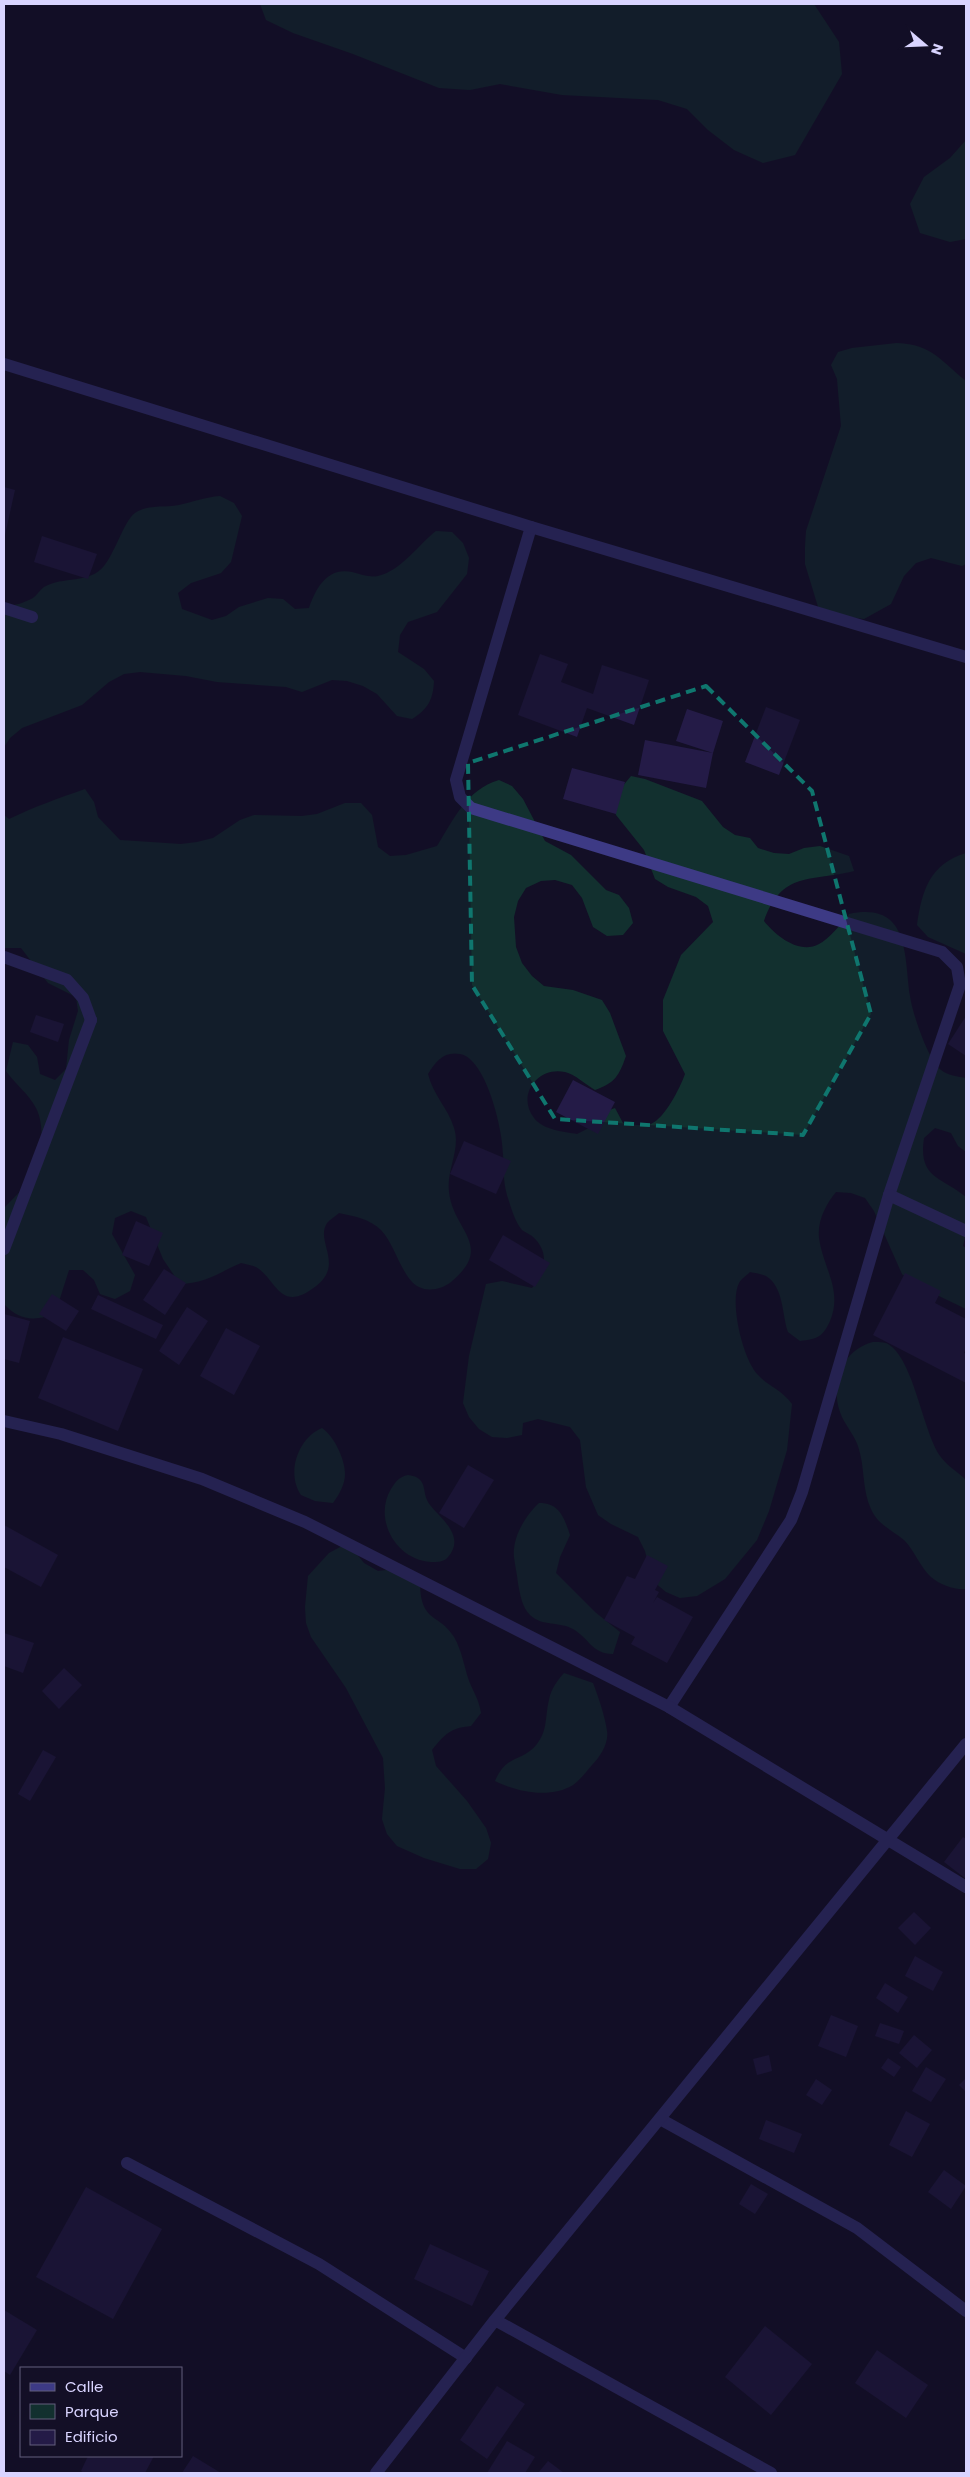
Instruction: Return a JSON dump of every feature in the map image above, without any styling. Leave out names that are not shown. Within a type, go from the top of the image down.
[{"type":"street","points":[[4,364],[531,527],[966,657]]},
{"type":"street","points":[[531,527],[456,780],[460,797],[471,808],[942,952],[957,967],[960,985],[889,1195],[802,1492],[791,1520],[669,1707]]},
{"type":"street","points":[[4,608],[32,617]]},
{"type":"street","points":[[4,957],[67,980],[83,998],[90,1020],[4,1249]]},
{"type":"street","points":[[889,1195],[966,1231]]},
{"type":"street","points":[[4,1421],[61,1434],[202,1479],[305,1522],[669,1707],[966,1887]]},
{"type":"street","points":[[376,2473],[495,2320],[966,1744]]},
{"type":"street","points":[[660,2119],[857,2228],[966,2311]]},
{"type":"street","points":[[128,2162],[319,2264],[466,2358]]},
{"type":"street","points":[[495,2320],[771,2473]]},
{"type":"highlighted area","points":[[706,686],[812,791],[871,1014],[803,1135],[555,1119],[472,985],[468,763]]},
{"type":"green space","points":[[260,4],[814,4],[839,42],[842,74],[795,155],[763,163],[734,150],[708,130],[687,109],[658,100],[562,95],[500,84],[470,90],[439,88],[293,33],[266,20]]},
{"type":"green space","points":[[966,140],[966,239],[950,242],[920,233],[910,204],[924,177],[950,158]]},
{"type":"green space","points":[[897,343],[909,344],[928,350],[966,381],[966,564],[962,566],[931,558],[916,563],[904,576],[891,604],[864,619],[849,617],[819,610],[805,564],[806,531],[841,426],[837,379],[831,365],[838,352],[852,348]]},
{"type":"green space","points":[[220,496],[234,503],[242,516],[231,562],[221,573],[191,583],[178,593],[182,609],[212,620],[226,616],[239,607],[268,598],[283,599],[295,609],[309,608],[315,593],[329,576],[343,571],[365,576],[378,576],[386,573],[402,563],[436,531],[452,532],[463,543],[469,558],[467,574],[437,612],[408,622],[400,635],[398,652],[424,669],[434,681],[431,699],[426,708],[412,719],[397,716],[377,694],[363,686],[347,681],[332,680],[302,692],[286,687],[217,682],[186,676],[140,672],[124,674],[109,682],[82,705],[22,728],[10,738],[4,747],[4,606],[30,600],[44,587],[51,584],[84,578],[98,572],[108,560],[131,517],[140,510],[151,507],[179,505]]},
{"type":"green space","points":[[631,776],[645,779],[702,801],[723,827],[735,835],[750,838],[758,848],[774,853],[789,854],[804,848],[820,846],[849,856],[854,871],[812,878],[789,886],[780,893],[771,905],[764,921],[774,932],[788,942],[804,947],[819,944],[849,914],[869,912],[883,916],[894,924],[904,949],[911,1003],[921,1035],[936,1065],[943,1072],[966,1078],[966,1152],[958,1146],[951,1133],[935,1128],[924,1138],[923,1151],[924,1161],[933,1175],[966,1197],[966,1233],[963,1246],[966,1248],[966,1309],[912,1283],[902,1274],[874,1211],[865,1198],[851,1193],[836,1192],[826,1207],[819,1225],[821,1249],[831,1279],[834,1299],[830,1321],[822,1334],[815,1338],[800,1341],[788,1332],[779,1294],[772,1281],[766,1276],[750,1272],[739,1283],[736,1292],[737,1317],[747,1357],[758,1375],[783,1394],[792,1404],[787,1450],[769,1511],[757,1540],[725,1579],[697,1596],[680,1598],[666,1592],[653,1581],[645,1551],[638,1537],[611,1524],[598,1515],[586,1487],[580,1440],[570,1427],[538,1419],[523,1423],[522,1435],[507,1438],[492,1437],[479,1429],[469,1417],[463,1403],[469,1356],[486,1284],[502,1281],[532,1288],[543,1268],[544,1255],[538,1242],[522,1230],[511,1209],[505,1184],[500,1129],[491,1096],[478,1068],[469,1058],[460,1054],[449,1054],[441,1058],[428,1074],[433,1088],[448,1114],[456,1136],[449,1192],[452,1206],[471,1248],[470,1258],[464,1269],[451,1282],[440,1288],[423,1289],[419,1287],[408,1277],[386,1236],[377,1226],[356,1217],[339,1213],[327,1223],[324,1231],[329,1264],[327,1273],[321,1282],[299,1296],[291,1297],[284,1295],[263,1272],[256,1267],[241,1263],[205,1280],[180,1284],[163,1259],[146,1217],[131,1211],[115,1218],[112,1234],[135,1275],[130,1291],[115,1299],[100,1294],[94,1280],[83,1270],[69,1270],[55,1314],[41,1318],[28,1318],[15,1314],[4,1304],[4,1208],[40,1171],[42,1147],[41,1122],[36,1108],[30,1098],[6,1071],[13,1042],[28,1045],[37,1057],[40,1074],[55,1080],[66,1069],[69,1040],[78,1011],[76,997],[48,983],[21,948],[4,948],[4,815],[9,819],[85,789],[94,802],[98,817],[120,840],[181,844],[213,838],[240,820],[254,815],[302,816],[317,814],[345,803],[361,803],[372,815],[378,847],[390,856],[406,855],[437,846],[455,816],[469,798],[499,780],[512,786],[523,799],[545,841],[571,855],[606,890],[619,895],[629,908],[633,923],[623,935],[607,936],[593,927],[582,898],[572,885],[555,880],[541,881],[526,888],[518,901],[514,917],[516,947],[522,963],[532,976],[544,986],[573,990],[602,1000],[610,1013],[626,1056],[615,1078],[607,1085],[595,1090],[569,1073],[555,1071],[546,1073],[533,1084],[527,1100],[534,1118],[548,1128],[577,1134],[591,1127],[598,1114],[615,1108],[623,1123],[651,1124],[662,1116],[671,1102],[685,1074],[663,1031],[663,1000],[681,955],[713,922],[708,906],[696,897],[668,887],[655,879],[644,850],[616,815],[612,799]]},
{"type":"green space","points":[[966,853],[966,954],[928,937],[917,925],[925,890],[936,871],[954,858]]},
{"type":"green space","points":[[873,1342],[888,1344],[897,1352],[905,1364],[928,1429],[940,1456],[966,1480],[966,1589],[948,1586],[931,1577],[904,1540],[877,1519],[868,1502],[860,1454],[856,1442],[840,1412],[837,1390],[841,1369],[846,1360],[862,1346]]},
{"type":"green space","points":[[322,1428],[335,1442],[345,1468],[343,1485],[333,1503],[315,1501],[301,1495],[295,1477],[297,1457],[301,1448],[306,1440]]},
{"type":"green space","points":[[408,1475],[422,1482],[427,1500],[450,1528],[453,1535],[453,1549],[448,1557],[442,1561],[418,1560],[398,1546],[391,1536],[385,1513],[386,1501],[394,1484],[402,1477]]},
{"type":"green space","points":[[539,1503],[552,1506],[560,1513],[570,1535],[560,1557],[556,1573],[595,1612],[620,1632],[613,1654],[595,1648],[573,1629],[535,1619],[525,1608],[519,1587],[514,1549],[521,1527]]},
{"type":"green space","points":[[342,1546],[355,1552],[364,1563],[378,1571],[394,1569],[420,1585],[421,1597],[427,1612],[448,1629],[459,1648],[481,1713],[471,1726],[458,1728],[448,1733],[432,1750],[436,1766],[467,1801],[486,1828],[491,1843],[488,1859],[476,1869],[460,1869],[424,1858],[397,1846],[387,1834],[382,1819],[385,1788],[383,1758],[346,1688],[311,1637],[306,1623],[305,1607],[308,1576],[329,1553]]},
{"type":"green space","points":[[564,1673],[593,1683],[607,1731],[607,1740],[601,1754],[576,1783],[554,1792],[523,1791],[495,1781],[505,1766],[526,1754],[541,1739],[545,1728],[551,1692]]},
{"type":"building","points":[[4,487],[15,490],[5,535],[4,535]]},
{"type":"building","points":[[42,536],[97,554],[88,579],[34,562]]},
{"type":"building","points":[[540,654],[568,664],[561,682],[593,694],[602,665],[649,680],[634,725],[587,708],[577,737],[518,715]]},
{"type":"building","points":[[766,707],[800,720],[779,775],[745,762]]},
{"type":"building","points":[[687,709],[723,721],[713,753],[676,741]]},
{"type":"building","points":[[645,740],[713,753],[706,788],[638,775]]},
{"type":"building","points":[[572,768],[625,782],[616,814],[563,799]]},
{"type":"building","points":[[36,1015],[64,1024],[58,1042],[30,1032]]},
{"type":"building","points":[[966,1016],[966,1056],[948,1044]]},
{"type":"building","points":[[573,1080],[615,1102],[598,1134],[556,1112]]},
{"type":"building","points":[[464,1141],[511,1161],[496,1194],[450,1174]]},
{"type":"building","points":[[136,1221],[163,1233],[149,1266],[122,1255]]},
{"type":"building","points":[[503,1235],[550,1263],[535,1287],[489,1260]]},
{"type":"building","points":[[164,1269],[186,1283],[165,1315],[143,1300]]},
{"type":"building","points":[[905,1273],[941,1291],[935,1303],[966,1319],[966,1348],[964,1353],[966,1354],[966,1383],[873,1335]]},
{"type":"building","points":[[52,1294],[79,1311],[66,1331],[39,1314]]},
{"type":"building","points":[[98,1295],[163,1325],[156,1339],[91,1309]]},
{"type":"building","points":[[187,1307],[208,1321],[179,1365],[159,1351]]},
{"type":"building","points":[[4,1314],[30,1321],[19,1363],[4,1359]]},
{"type":"building","points":[[226,1328],[260,1346],[234,1395],[200,1376]]},
{"type":"building","points":[[63,1337],[143,1369],[118,1431],[38,1398]]},
{"type":"building","points":[[468,1465],[494,1480],[464,1528],[439,1513]]},
{"type":"building","points":[[4,1525],[58,1555],[41,1587],[4,1567]]},
{"type":"building","points":[[647,1555],[668,1566],[655,1590],[659,1592],[653,1603],[657,1597],[693,1617],[667,1663],[631,1644],[635,1637],[604,1620],[627,1576],[635,1579]]},
{"type":"building","points":[[4,1633],[34,1643],[23,1673],[4,1666]]},
{"type":"building","points":[[64,1668],[82,1685],[59,1709],[42,1691]]},
{"type":"building","points":[[43,1750],[56,1757],[30,1801],[18,1794]]},
{"type":"building","points":[[963,1837],[966,1839],[966,1879],[944,1862]]},
{"type":"building","points":[[914,1912],[931,1928],[915,1945],[898,1928]]},
{"type":"building","points":[[915,1956],[943,1972],[933,1991],[905,1976]]},
{"type":"building","points":[[885,1983],[908,1997],[898,2013],[876,1998]]},
{"type":"building","points":[[831,2015],[858,2026],[846,2057],[818,2046]]},
{"type":"building","points":[[880,2023],[904,2031],[899,2044],[875,2036]]},
{"type":"building","points":[[914,2035],[932,2050],[917,2068],[899,2053]]},
{"type":"building","points":[[769,2055],[772,2071],[757,2075],[753,2059]]},
{"type":"building","points":[[888,2058],[901,2067],[894,2077],[881,2068]]},
{"type":"building","points":[[926,2067],[946,2079],[931,2102],[912,2091]]},
{"type":"building","points":[[966,2078],[966,2092],[959,2085]]},
{"type":"building","points":[[816,2079],[832,2090],[822,2105],[806,2095]]},
{"type":"building","points":[[906,2111],[930,2124],[912,2157],[889,2145]]},
{"type":"building","points":[[766,2120],[802,2134],[794,2153],[759,2139]]},
{"type":"building","points":[[944,2170],[966,2186],[951,2209],[928,2192]]},
{"type":"building","points":[[751,2184],[768,2194],[755,2214],[739,2204]]},
{"type":"building","points":[[86,2187],[162,2229],[113,2319],[36,2277]]},
{"type":"building","points":[[430,2244],[489,2271],[472,2306],[414,2279]]},
{"type":"building","points":[[4,2310],[37,2330],[10,2375],[4,2371]]},
{"type":"building","points":[[765,2326],[812,2364],[771,2415],[725,2377]]},
{"type":"building","points":[[877,2350],[928,2385],[906,2418],[855,2383]]},
{"type":"building","points":[[497,2386],[525,2404],[487,2459],[460,2440]]},
{"type":"building","points":[[507,2441],[535,2457],[525,2473],[487,2473]]},
{"type":"building","points":[[193,2456],[221,2473],[182,2473]]},
{"type":"building","points":[[88,2457],[153,2457],[145,2473],[84,2473],[81,2471]]},
{"type":"building","points":[[548,2461],[564,2473],[538,2473]]}]
